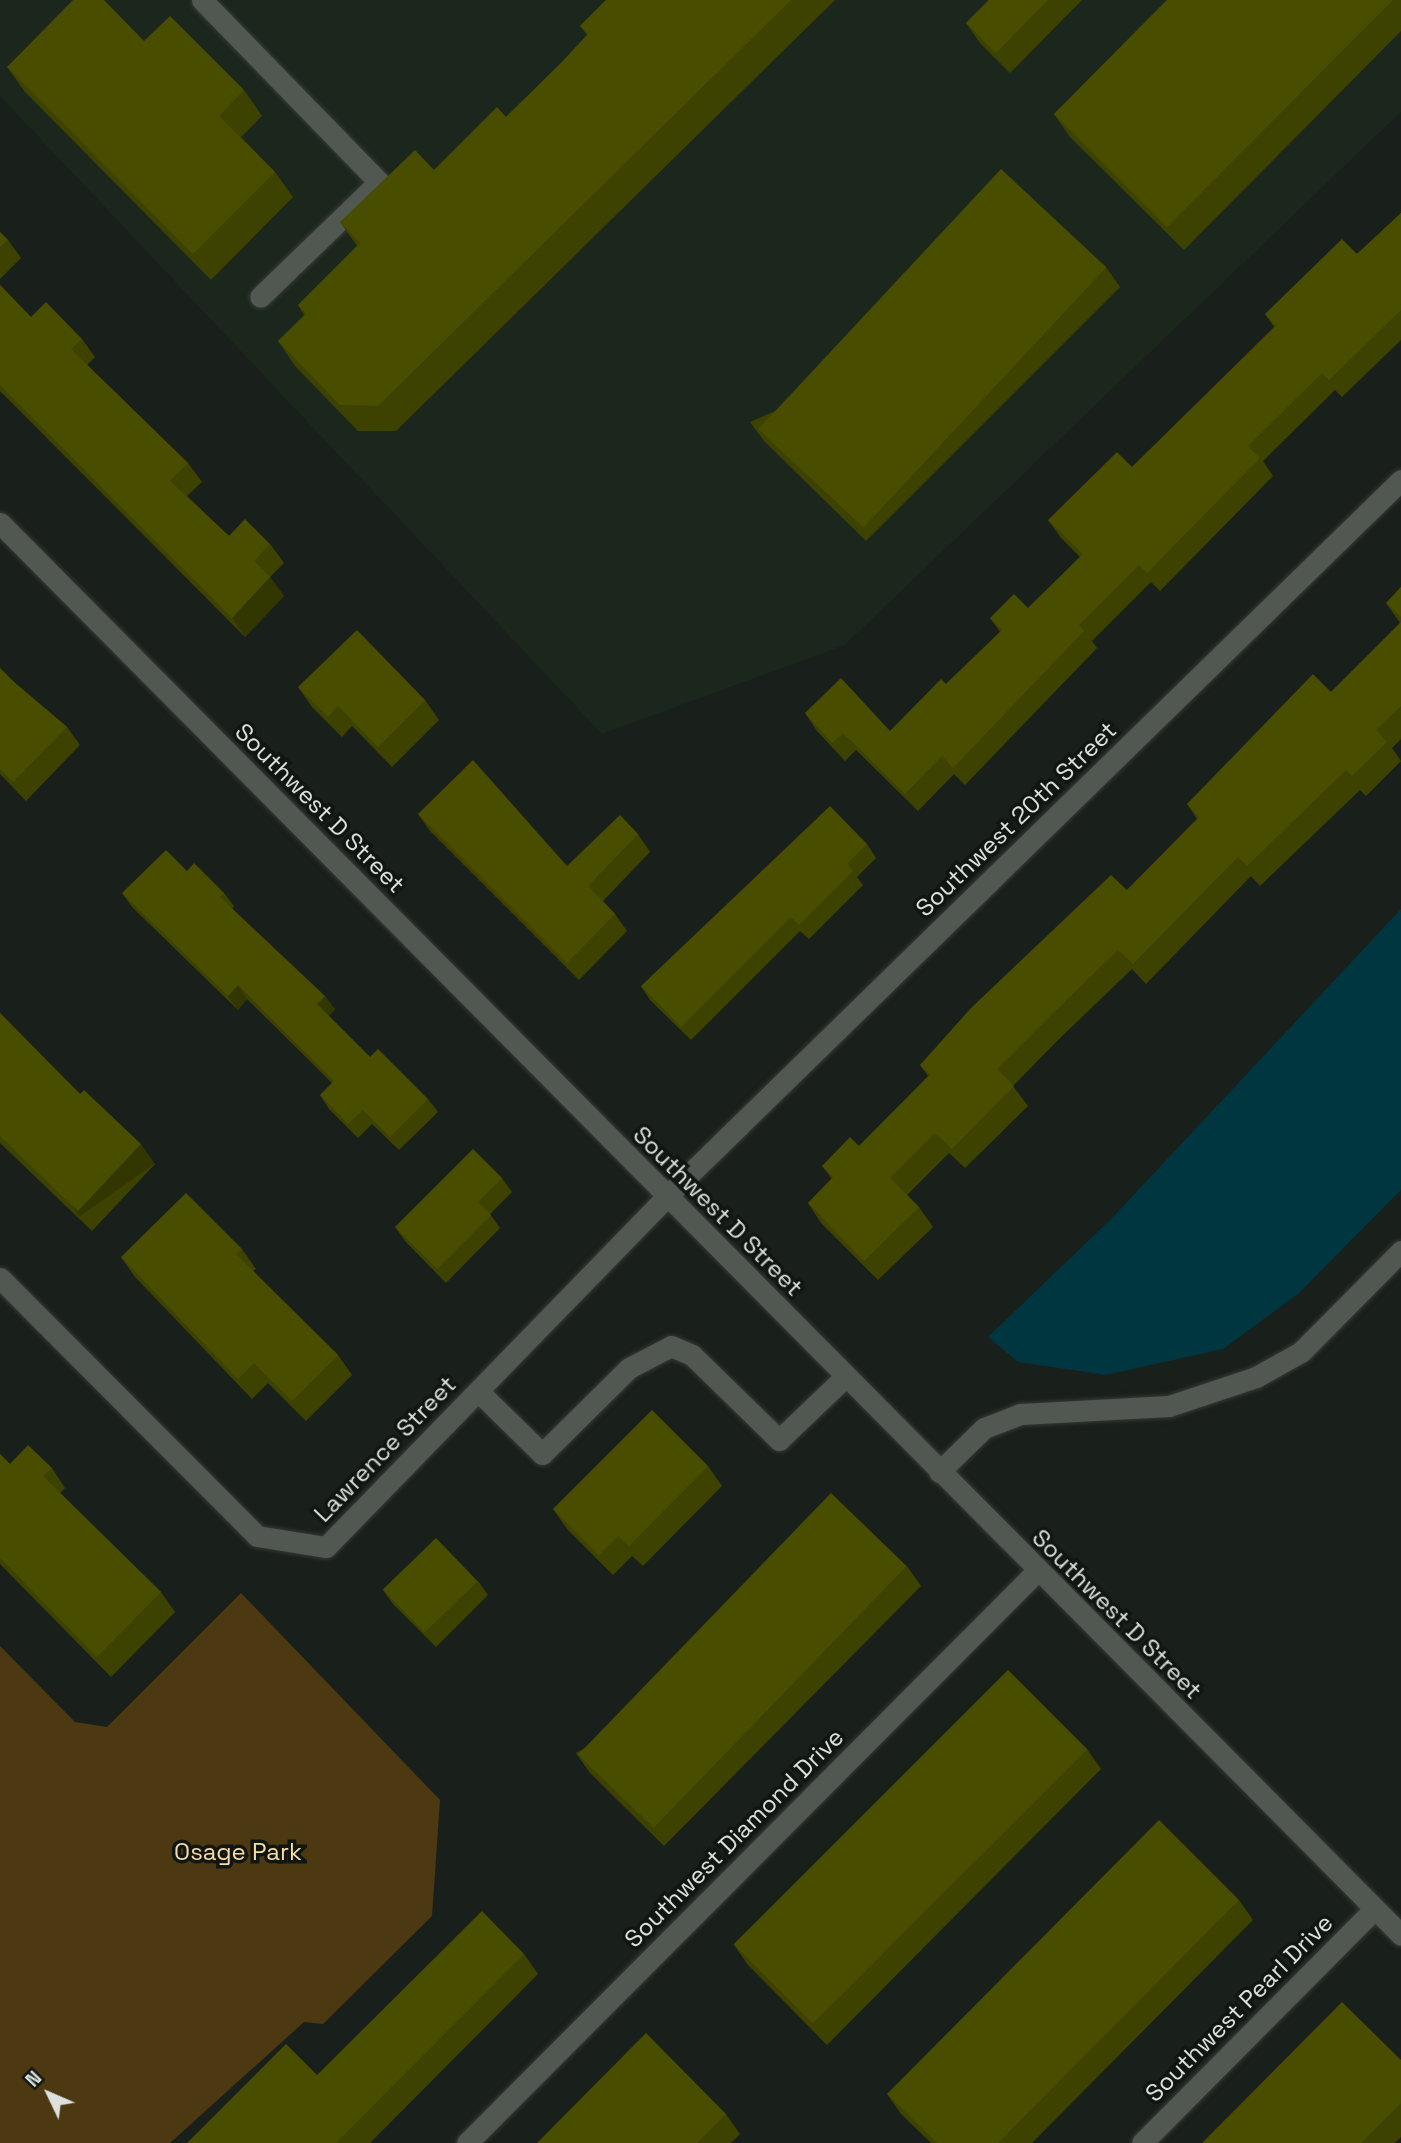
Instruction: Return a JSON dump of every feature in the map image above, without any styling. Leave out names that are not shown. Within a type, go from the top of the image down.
[{"type":"street","points":[[202,0],[379,182],[260,297]]},
{"type":"street","name":"Southwest 20th Street","points":[[667,1196],[1401,480]]},
{"type":"street","name":"Southwest D Street","points":[[0,523],[1401,1935]]},
{"type":"street","name":"Lawrence Street","points":[[0,1278],[257,1536],[326,1547],[667,1196]]},
{"type":"street","points":[[939,1472],[984,1428],[1021,1414],[1169,1406],[1256,1377],[1301,1352],[1401,1251]]},
{"type":"street","points":[[478,1391],[542,1454],[653,1351],[671,1346],[692,1355],[779,1440],[845,1377]]},
{"type":"street","name":"Southwest Diamond Drive","points":[[467,2143],[1037,1571]]},
{"type":"street","name":"Southwest Pearl Drive","points":[[1142,2143],[1374,1909]]},
{"type":"shaded area","points":[[0,0],[1401,0],[1401,112],[845,645],[602,734],[0,96]]},
{"type":"green space","name":"Osage Park","points":[[241,1593],[440,1800],[432,1916],[323,2024],[304,2022],[170,2143],[0,2143],[0,1646],[75,1722],[107,1727]]},
{"type":"water","points":[[1401,909],[1401,1190],[1298,1294],[1223,1349],[1106,1375],[1018,1362],[988,1337],[1112,1218]]},
{"type":"building","points":[[73,0],[104,0],[144,41],[170,16],[244,90],[219,116],[275,172],[193,254],[7,67]]},
{"type":"building","points":[[606,0],[791,0],[378,406],[340,405],[278,341],[306,314],[298,305],[360,243],[340,222],[415,150],[434,170],[497,107],[506,117],[588,34],[580,26]]},
{"type":"building","points":[[989,0],[1048,0],[996,53],[966,23]]},
{"type":"building","points":[[1167,0],[1393,0],[1167,227],[1054,114]]},
{"type":"building","points":[[1001,169],[1106,267],[864,528],[758,429]]},
{"type":"building","points":[[1401,213],[1401,310],[1329,380],[1322,373],[1248,446],[1260,458],[1147,573],[1139,565],[1079,625],[1084,631],[953,768],[942,756],[905,794],[843,733],[832,743],[805,713],[841,678],[890,731],[941,679],[946,684],[1002,630],[990,618],[1014,594],[1028,608],[1083,554],[1048,520],[1117,452],[1132,467],[1276,326],[1265,314],[1342,239],[1357,254]]},
{"type":"building","points":[[0,232],[8,240],[0,247]]},
{"type":"building","points":[[0,285],[31,317],[46,302],[82,339],[71,349],[188,463],[170,481],[229,536],[245,519],[270,544],[254,561],[270,577],[232,618],[0,385]]},
{"type":"building","points":[[1401,587],[1401,617],[1386,603]]},
{"type":"building","points":[[1401,622],[1401,706],[1376,730],[1387,742],[1352,776],[1346,770],[1247,866],[1238,857],[1133,964],[1118,950],[1044,1022],[997,1069],[1014,1086],[952,1149],[935,1133],[890,1178],[919,1207],[864,1261],[808,1203],[833,1177],[822,1166],[850,1137],[859,1146],[930,1075],[920,1065],[971,1008],[1111,875],[1127,890],[1199,817],[1187,804],[1313,674],[1331,692]]},
{"type":"building","points":[[357,630],[425,700],[378,747],[338,706],[328,717],[298,687]]},
{"type":"building","points":[[0,668],[67,727],[13,782],[0,769]]},
{"type":"building","points":[[473,760],[567,866],[620,815],[638,834],[588,886],[615,914],[567,963],[418,814]]},
{"type":"building","points":[[830,806],[867,844],[847,864],[853,871],[799,925],[791,917],[681,1027],[641,986]]},
{"type":"building","points":[[166,850],[187,871],[194,863],[224,893],[220,897],[325,996],[317,1004],[370,1057],[378,1049],[428,1099],[390,1137],[363,1110],[348,1124],[320,1095],[334,1081],[238,985],[228,996],[122,893]]},
{"type":"building","points":[[0,1013],[80,1094],[84,1090],[141,1144],[78,1211],[0,1136]]},
{"type":"building","points":[[473,1149],[502,1178],[478,1202],[491,1215],[437,1269],[395,1227]]},
{"type":"building","points":[[186,1193],[242,1249],[236,1254],[338,1355],[292,1401],[254,1363],[238,1379],[121,1257]]},
{"type":"building","points":[[652,1410],[708,1466],[629,1546],[618,1536],[599,1555],[553,1509]]},
{"type":"building","points":[[28,1445],[52,1468],[43,1476],[161,1592],[97,1657],[0,1558],[0,1454],[10,1464]]},
{"type":"building","points":[[831,1493],[907,1566],[654,1828],[578,1755]]},
{"type":"building","points":[[436,1538],[478,1581],[424,1633],[383,1589]]},
{"type":"building","points":[[1008,1670],[1087,1749],[813,2024],[734,1944]]},
{"type":"building","points":[[1159,1820],[1239,1900],[998,2143],[937,2143],[887,2094]]},
{"type":"building","points":[[482,1911],[524,1954],[336,2143],[187,2143],[286,2044],[317,2075]]},
{"type":"building","points":[[1342,2002],[1401,2060],[1401,2103],[1361,2143],[1202,2143]]},
{"type":"building","points":[[646,2033],[726,2114],[697,2143],[537,2143]]}]
